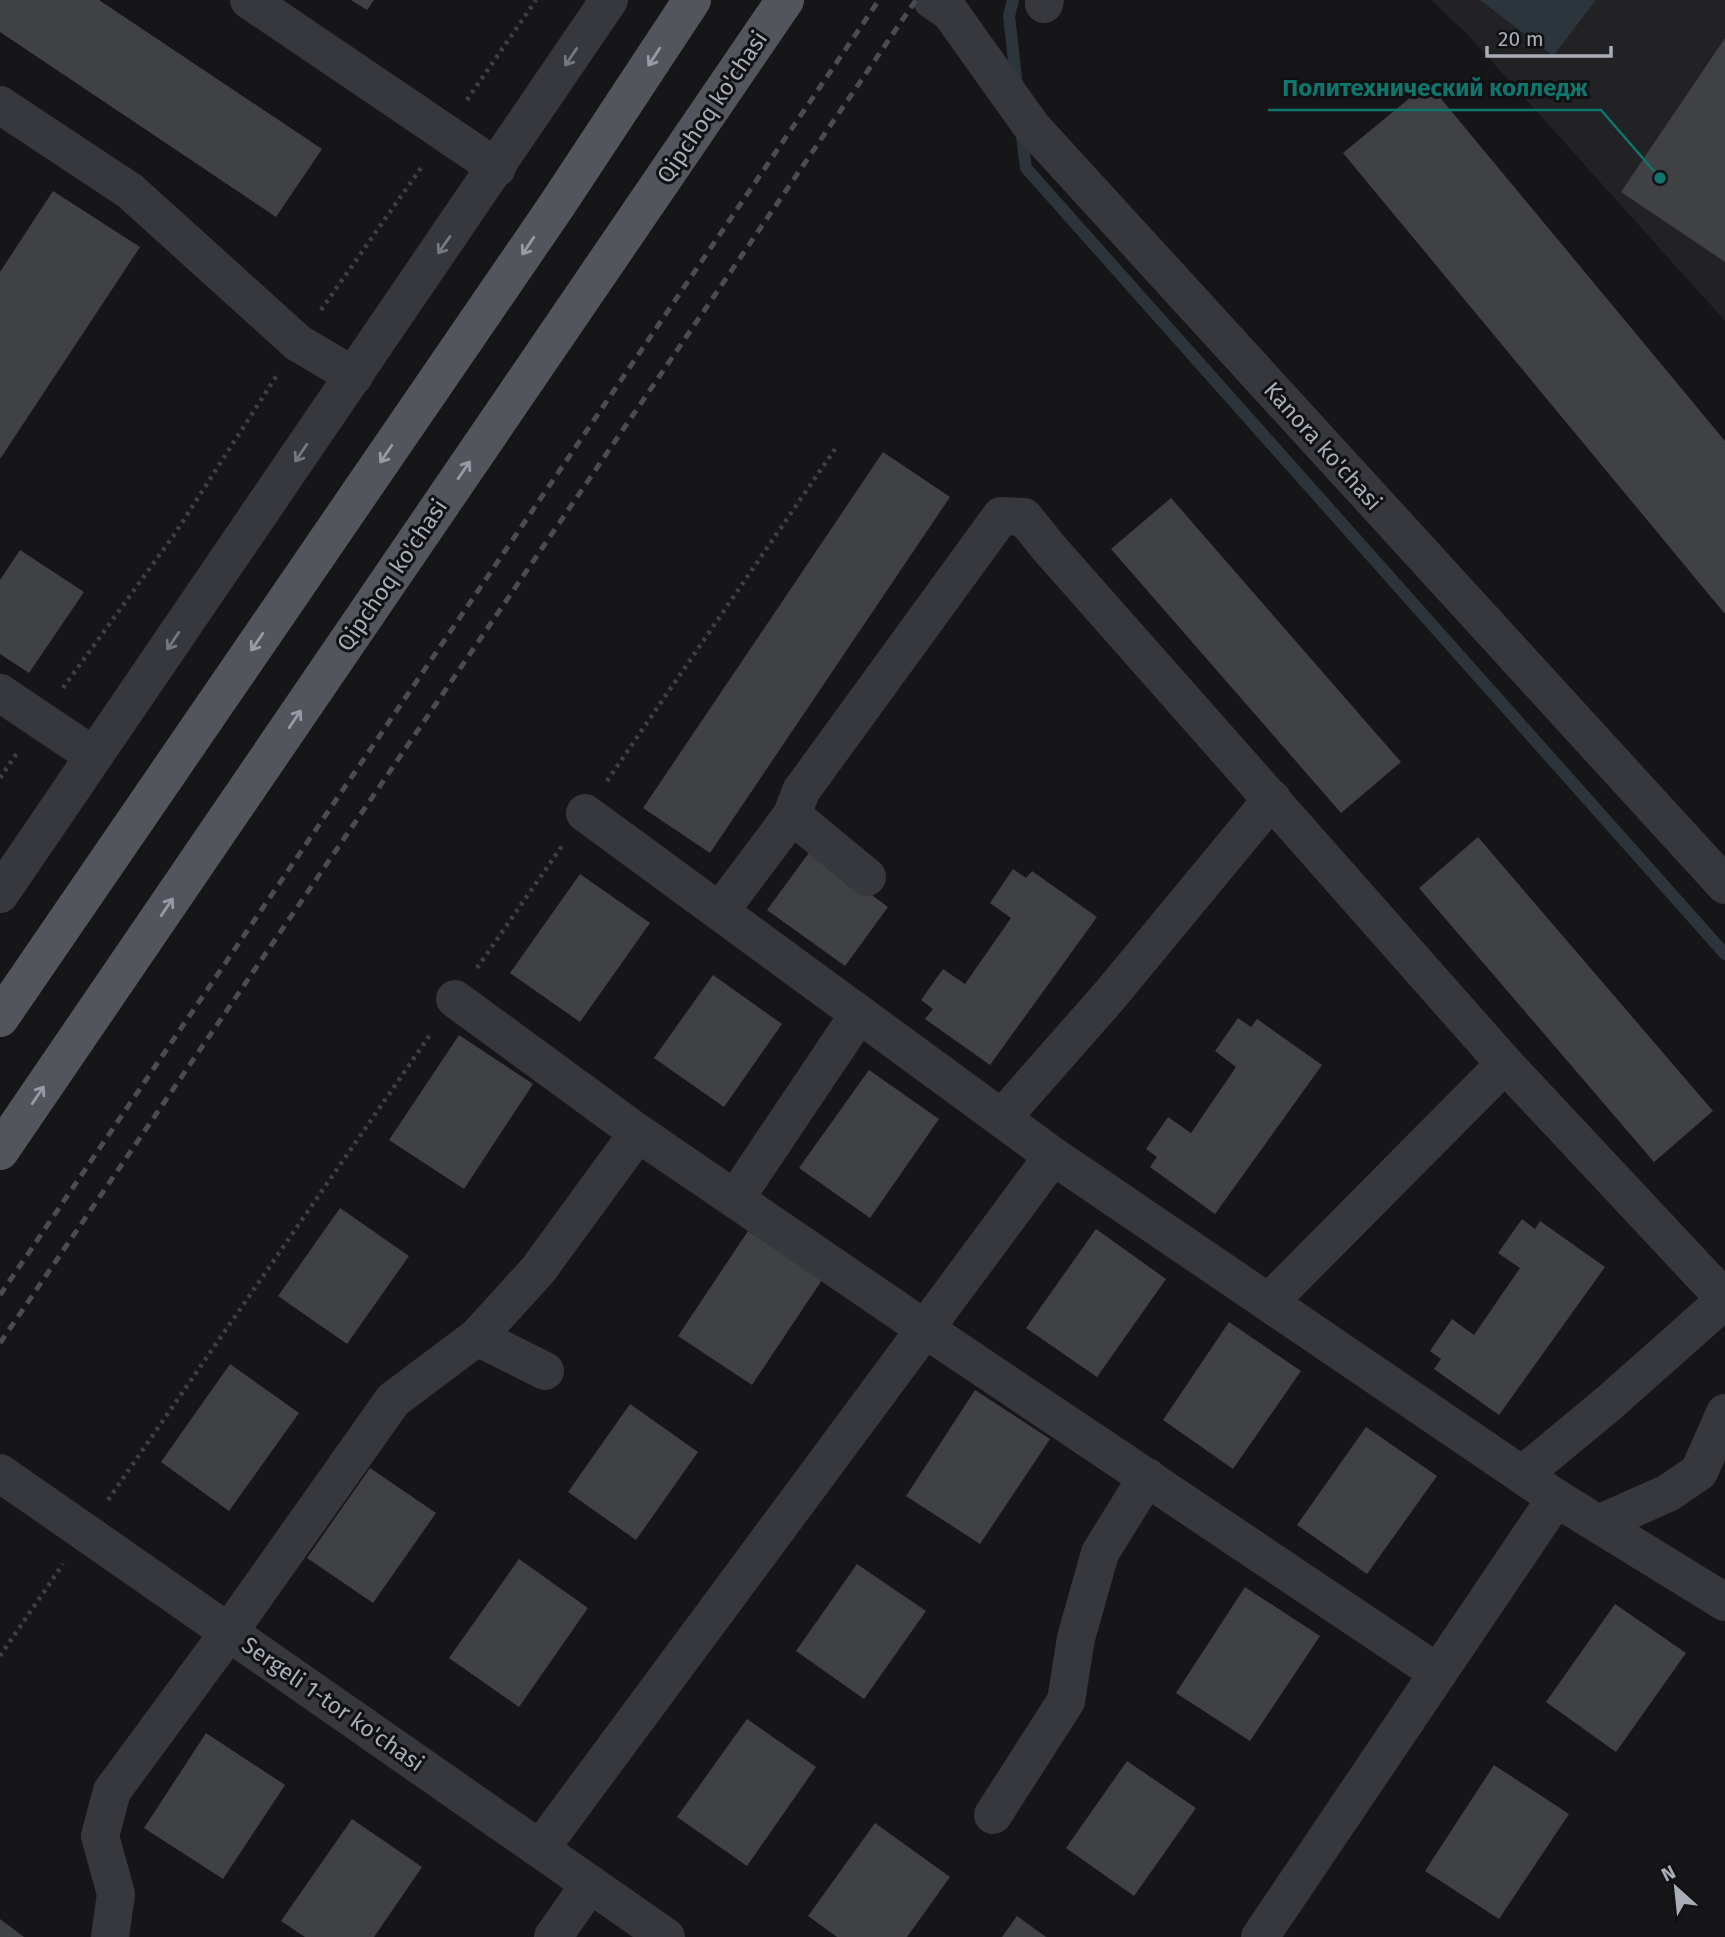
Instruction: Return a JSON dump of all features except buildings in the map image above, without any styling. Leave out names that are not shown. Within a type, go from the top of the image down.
[{"type":"main road","points":[[0,1018],[557,205],[692,0]]},
{"type":"main road","name":"Qipchoq ko'chasi","points":[[0,1151],[785,0]]},
{"type":"street","points":[[249,0],[497,168]]},
{"type":"street","points":[[0,894],[609,0]]},
{"type":"street","name":"Kanora ko'chasi","points":[[932,0],[950,12],[1031,127],[1725,885]]},
{"type":"street","points":[[0,105],[130,191],[298,343],[354,376]]},
{"type":"street","points":[[720,911],[792,816],[801,790],[1001,516],[1024,517],[1505,1063],[1725,1299],[1609,1403],[1522,1475]]},
{"type":"street","points":[[0,693],[94,756]]},
{"type":"street","points":[[1002,1118],[1111,994],[1272,799]]},
{"type":"street","points":[[585,813],[1053,1156],[1556,1498],[1725,1602]]},
{"type":"street","points":[[792,816],[867,877]]},
{"type":"street","points":[[455,999],[638,1133],[1438,1673]]},
{"type":"street","points":[[735,1199],[859,1014]]},
{"type":"street","points":[[1269,1302],[1505,1063]]},
{"type":"street","points":[[110,1937],[116,1894],[100,1836],[112,1791],[229,1632],[393,1400],[477,1336],[538,1270],[638,1133]]},
{"type":"street","points":[[540,1849],[1053,1156]]},
{"type":"street","points":[[477,1336],[545,1371]]},
{"type":"street","points":[[1598,1524],[1668,1493],[1699,1472],[1725,1413]]},
{"type":"street","name":"Sergeli 1-tor ko'chasi","points":[[0,1473],[666,1937]]},
{"type":"street","points":[[993,1815],[1066,1701],[1076,1639],[1100,1553],[1147,1477]]},
{"type":"street","points":[[1260,1937],[1556,1498]]},
{"type":"street","points":[[553,1937],[590,1884]]},
{"type":"path","points":[[0,778],[174,535],[298,343],[536,0]]},
{"type":"path","points":[[0,1656],[835,449]]},
{"type":"shaded area","points":[[1431,0],[1725,0],[1725,321],[1467,34]]},
{"type":"shaded area","points":[[1480,0],[1596,0],[1553,56]]},
{"type":"waterway","points":[[1013,0],[1009,16],[1017,87]]},
{"type":"waterway","points":[[1021,129],[1026,168],[1725,954]]},
{"type":"railway","points":[[0,1295],[879,0]]},
{"type":"railway","points":[[0,1343],[916,0]]},
{"type":"place","name":"Политехнический колледж","points":[[1660,178]]}]
